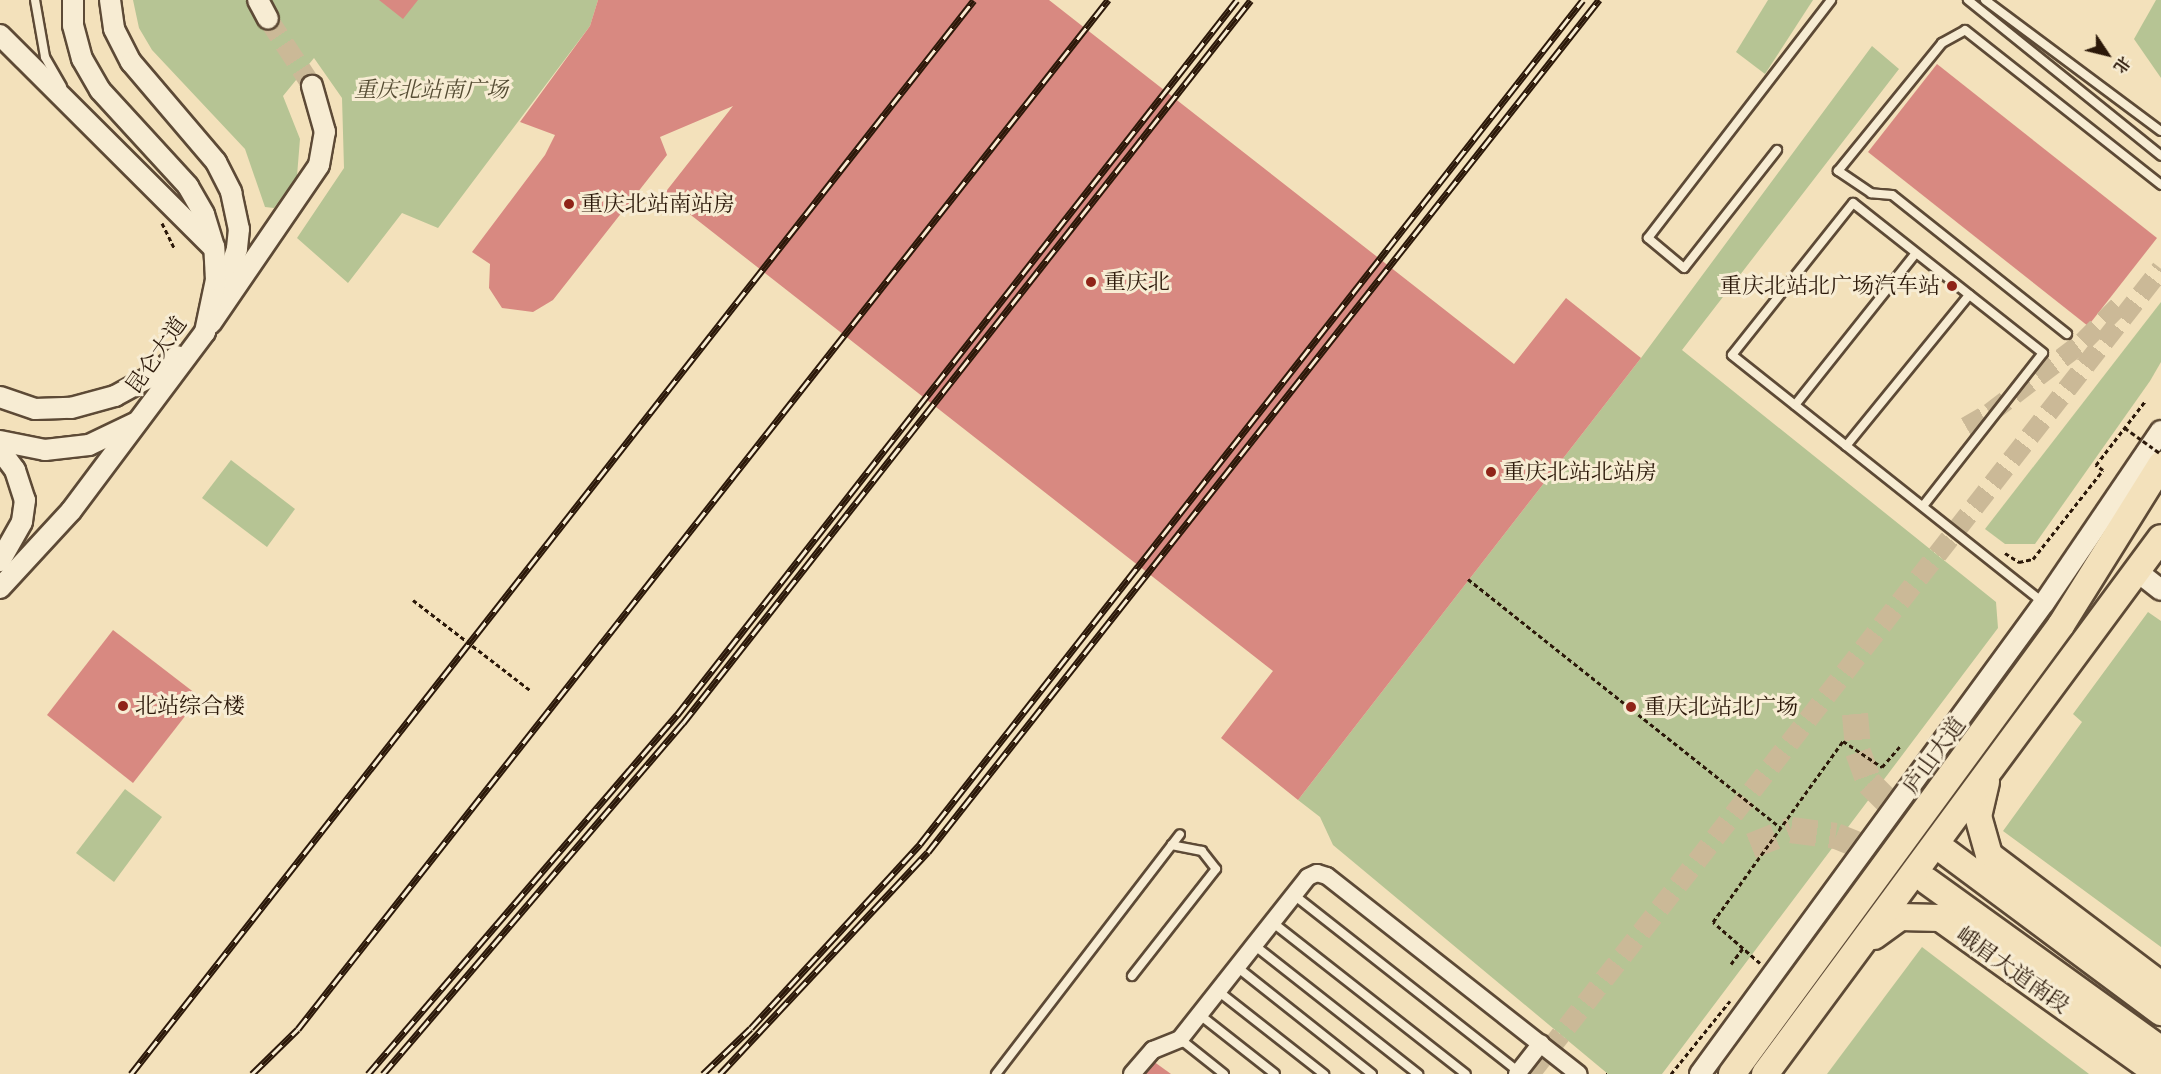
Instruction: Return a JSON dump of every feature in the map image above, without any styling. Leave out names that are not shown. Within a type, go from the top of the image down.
[{"type":"main road","name":"庐山大道","points":[[1732,1074],[2061,625],[2161,465]]},
{"type":"main road","points":[[1765,1074],[2161,538]]},
{"type":"main road","points":[[1989,770],[1978,816],[1989,855],[2161,985]]},
{"type":"main road","points":[[1946,852],[2161,1012]]},
{"type":"main road","points":[[1928,881],[2161,1050]]},
{"type":"main road","name":"峨眉大道南段","points":[[1859,946],[1900,917],[1940,918],[2159,1074]]},
{"type":"street","name":"昆仑大道","points":[[0,588],[71,511],[205,332],[216,280],[214,248],[204,214],[188,186],[100,90],[82,59],[73,25],[73,0]]},
{"type":"street","points":[[110,0],[121,46],[216,162],[237,210],[239,229],[232,268],[205,332]]},
{"type":"street","points":[[258,0],[268,19]]},
{"type":"street","points":[[0,35],[71,102],[214,248]]},
{"type":"street","points":[[0,397],[35,409],[71,408],[115,396],[159,372],[205,332],[319,165],[325,132],[312,86]]},
{"type":"street","points":[[0,441],[45,450],[89,446],[138,421]]},
{"type":"street","name":"庐山大道","points":[[1700,1074],[2044,603],[2161,430]]},
{"type":"street","points":[[0,450],[15,470],[25,500],[22,522],[0,561]]},
{"type":"street","points":[[2138,572],[2161,590]]},
{"type":"street","points":[[1132,1074],[1154,1050],[1180,1040],[1312,874],[1327,876],[1580,1074]]},
{"type":"street","points":[[1518,1073],[1541,1044]]},
{"type":"lane","points":[[35,0],[45,57],[71,102]]},
{"type":"lane","points":[[1777,150],[1684,268],[1648,238],[1831,0]]},
{"type":"lane","points":[[1968,0],[2161,156]]},
{"type":"lane","points":[[1985,0],[2161,131]]},
{"type":"lane","points":[[2067,334],[1892,195],[1871,193],[1838,171],[1942,44],[1965,30],[2161,185]]},
{"type":"lane","points":[[1923,506],[2043,354],[1853,203],[1732,355],[2044,603]]},
{"type":"lane","points":[[1795,405],[1916,253]]},
{"type":"lane","points":[[1846,446],[1969,295]]},
{"type":"lane","points":[[996,1074],[1180,834]]},
{"type":"lane","points":[[1132,976],[1216,869],[1202,851],[1172,845]]},
{"type":"lane","points":[[1294,895],[1518,1073]]},
{"type":"lane","points":[[1272,922],[1466,1074]]},
{"type":"lane","points":[[1254,945],[1418,1074]]},
{"type":"lane","points":[[1237,967],[1372,1074]]},
{"type":"lane","points":[[1218,991],[1324,1074]]},
{"type":"lane","points":[[1200,1015],[1275,1074]]},
{"type":"lane","points":[[1180,1040],[1224,1074]]},
{"type":"path","points":[[2005,553],[2019,562],[2032,559],[2103,470],[2096,465],[2146,400]]},
{"type":"path","points":[[2125,428],[2161,454]]},
{"type":"path","points":[[1468,579],[1781,828]]},
{"type":"path","points":[[413,600],[531,691]]},
{"type":"path","points":[[1753,972],[1760,962],[1713,922],[1844,741],[1881,767],[1900,746]]},
{"type":"path","points":[[1731,964],[1743,948]]},
{"type":"path","points":[[1671,1074],[1731,999]]},
{"type":"green space","name":"重庆北站南广场","points":[[133,0],[598,0],[590,26],[438,228],[402,213],[348,283],[297,238],[344,168],[342,98],[314,58],[283,96],[300,139],[297,176],[274,208],[265,207],[245,149],[152,50],[139,28]]},
{"type":"green space","points":[[1768,0],[1813,0],[1765,74],[1736,52]]},
{"type":"green space","points":[[2156,0],[2161,0],[2161,78],[2134,39]]},
{"type":"green space","name":"重庆北站北广场","points":[[1872,46],[1899,69],[1682,350],[1996,602],[1998,628],[1662,1074],[1608,1074],[1333,845],[1320,817],[1298,800],[1641,358]]},
{"type":"green space","points":[[2161,302],[2161,362],[2150,381],[2035,544],[2005,544],[1985,529]]},
{"type":"green space","points":[[231,460],[295,509],[267,547],[202,498]]},
{"type":"green space","points":[[2148,612],[2161,621],[2161,947],[2003,831],[2082,722],[2073,714]]},
{"type":"green space","points":[[125,789],[162,817],[114,882],[76,853]]},
{"type":"green space","points":[[1922,947],[2089,1074],[1827,1074]]},
{"type":"building","points":[[379,0],[418,0],[403,19]]},
{"type":"building","points":[[598,0],[1049,0],[1514,364],[1566,298],[1641,358],[1298,800],[1221,738],[1273,671],[664,194],[733,106],[660,137],[667,155],[553,300],[533,312],[502,308],[489,288],[490,264],[472,252],[545,155],[555,135],[520,122],[590,26]]},
{"type":"building","points":[[1937,64],[2157,238],[2088,326],[1868,152]]},
{"type":"building","name":"北站综合楼","points":[[113,630],[200,697],[133,783],[47,715]]},
{"type":"building","points":[[1153,1061],[1171,1074],[1143,1074]]},
{"type":"tunnel","points":[[268,19],[312,86]]},
{"type":"tunnel","points":[[1530,1074],[2161,269]]},
{"type":"tunnel","points":[[1966,427],[1990,413],[2083,342],[2119,306]]},
{"type":"tunnel","points":[[1855,714],[1858,752],[1869,783],[1914,828],[1946,852]]},
{"type":"tunnel","points":[[1751,846],[1791,830],[1836,836],[1883,855],[1927,881]]},
{"type":"railway","points":[[131,1074],[974,0]]},
{"type":"railway","points":[[252,1074],[298,1029],[1108,0]]},
{"type":"railway","points":[[368,1074],[677,715],[1237,0]]},
{"type":"railway","points":[[383,1074],[683,723],[1251,0]]},
{"type":"railway","points":[[703,1074],[751,1028],[920,844],[1583,0]]},
{"type":"railway","points":[[720,1074],[928,852],[1599,0]]},
{"type":"place","name":"重庆北站南站房","points":[[569,204]]},
{"type":"place","name":"重庆北","points":[[1091,282]]},
{"type":"place","name":"重庆北站北广场汽车站","points":[[1952,286]]},
{"type":"place","name":"重庆北站北站房","points":[[1491,472]]},
{"type":"place","name":"北站综合楼","points":[[123,706]]},
{"type":"place","name":"重庆北站北广场","points":[[1631,707]]}]
